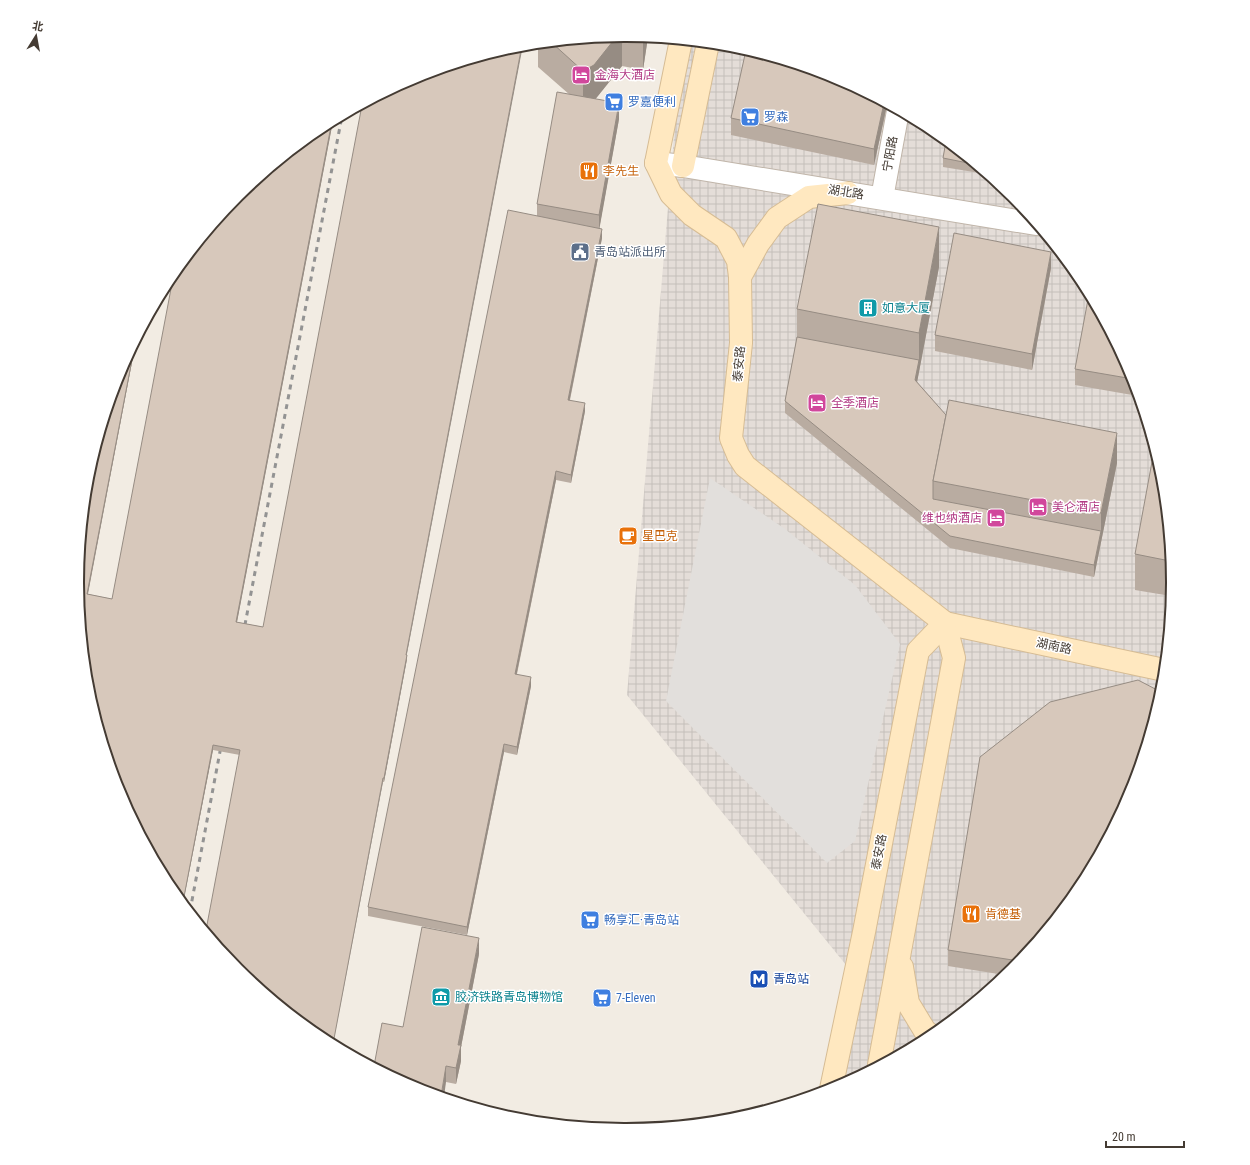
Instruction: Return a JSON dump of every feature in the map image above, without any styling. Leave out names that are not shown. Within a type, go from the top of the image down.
[{"type":"street","points":[[656,163],[680,45]]},
{"type":"street","points":[[683,166],[707,49]]},
{"type":"street","name":"宁阳路","points":[[882,198],[897,115]]},
{"type":"street","name":"湖北路","points":[[656,163],[683,166],[1028,223]]},
{"type":"street","name":"泰安路","points":[[656,163],[671,194],[692,215],[726,238],[738,261],[740,277],[741,343],[731,438],[738,455],[745,466],[945,623],[918,651],[864,932],[833,1082]]},
{"type":"street","points":[[740,277],[758,244],[777,218],[809,197],[848,193]]},
{"type":"street","points":[[880,1059],[954,658],[945,623]]},
{"type":"street","name":"湖南路","points":[[945,623],[1158,669]]},
{"type":"street","points":[[899,953],[908,1003],[926,1031]]},
{"type":"shaded area","points":[[682,45],[730,52],[765,60],[832,83],[895,114],[925,133],[981,176],[1007,200],[1054,253],[1093,312],[1110,343],[1137,409],[1155,477],[1161,512],[1166,582],[1164,618],[1161,653],[1155,688],[1137,756],[1110,822],[1093,853],[1054,912],[1007,965],[954,1011],[895,1051],[835,1081],[846,965],[627,695]]},
{"type":"shaded area","points":[[710,478],[785,529],[855,585],[900,644],[855,841],[827,863],[666,701]]},
{"type":"building","points":[[612,42],[594,65],[583,71],[556,47]]},
{"type":"building","points":[[521,52],[334,1038],[296,1011],[269,989],[243,965],[207,925],[240,750],[213,745],[184,895],[157,853],[140,822],[126,789],[113,756],[103,722],[89,653],[84,582],[89,512],[95,477],[113,409],[131,364],[87,594],[112,599],[171,290],[196,253],[243,200],[296,154],[330,130],[236,622],[263,627],[361,111],[418,83],[485,60]]},
{"type":"building","points":[[745,55],[765,60],[832,83],[883,108],[874,149],[731,118]]},
{"type":"building","points":[[557,92],[619,103],[599,215],[537,204]]},
{"type":"building","points":[[945,147],[964,162],[943,158]]},
{"type":"building","points":[[818,204],[939,227],[919,333],[797,309]]},
{"type":"building","points":[[508,210],[602,229],[568,400],[585,403],[571,475],[556,471],[515,674],[531,677],[517,747],[504,744],[467,927],[368,907]]},
{"type":"building","points":[[954,233],[1051,252],[1032,354],[935,335]]},
{"type":"building","points":[[1087,303],[1110,343],[1125,378],[1075,369]]},
{"type":"building","points":[[797,337],[919,360],[915,380],[946,415],[933,481],[933,499],[1101,531],[1094,565],[950,536],[785,401]]},
{"type":"building","points":[[949,400],[1117,433],[1101,513],[933,481]]},
{"type":"building","points":[[1152,463],[1161,512],[1165,560],[1135,554]]},
{"type":"building","points":[[1138,680],[1155,689],[1137,756],[1110,822],[1093,853],[1054,912],[1012,960],[948,950],[980,757],[1050,702]]},
{"type":"building","name":"胶济铁路青岛博物馆","points":[[422,927],[479,938],[458,1045],[461,1045],[456,1068],[446,1066],[442,1091],[418,1082],[375,1061],[382,1023],[403,1027]]},
{"type":"railway","points":[[243,635],[341,123]]},
{"type":"railway","points":[[191,905],[222,741]]},
{"type":"place","name":"金海大酒店","points":[[581,75]]},
{"type":"place","name":"罗嘉便利","points":[[614,102]]},
{"type":"place","name":"罗森","points":[[750,117]]},
{"type":"place","name":"李先生","points":[[589,171]]},
{"type":"place","name":"青岛站派出所","points":[[580,252]]},
{"type":"place","name":"如意大厦","points":[[868,308]]},
{"type":"place","name":"全季酒店","points":[[817,403]]},
{"type":"place","name":"美仑酒店","points":[[1038,507]]},
{"type":"place","name":"维也纳酒店","points":[[996,518]]},
{"type":"place","name":"星巴克","points":[[628,536]]},
{"type":"place","name":"肯德基","points":[[971,914]]},
{"type":"place","name":"畅享汇·青岛站","points":[[590,920]]},
{"type":"place","name":"青岛站","points":[[759,979]]},
{"type":"place","name":"胶济铁路青岛博物馆","points":[[441,997]]},
{"type":"place","name":"7-Eleven","points":[[602,998]]}]
